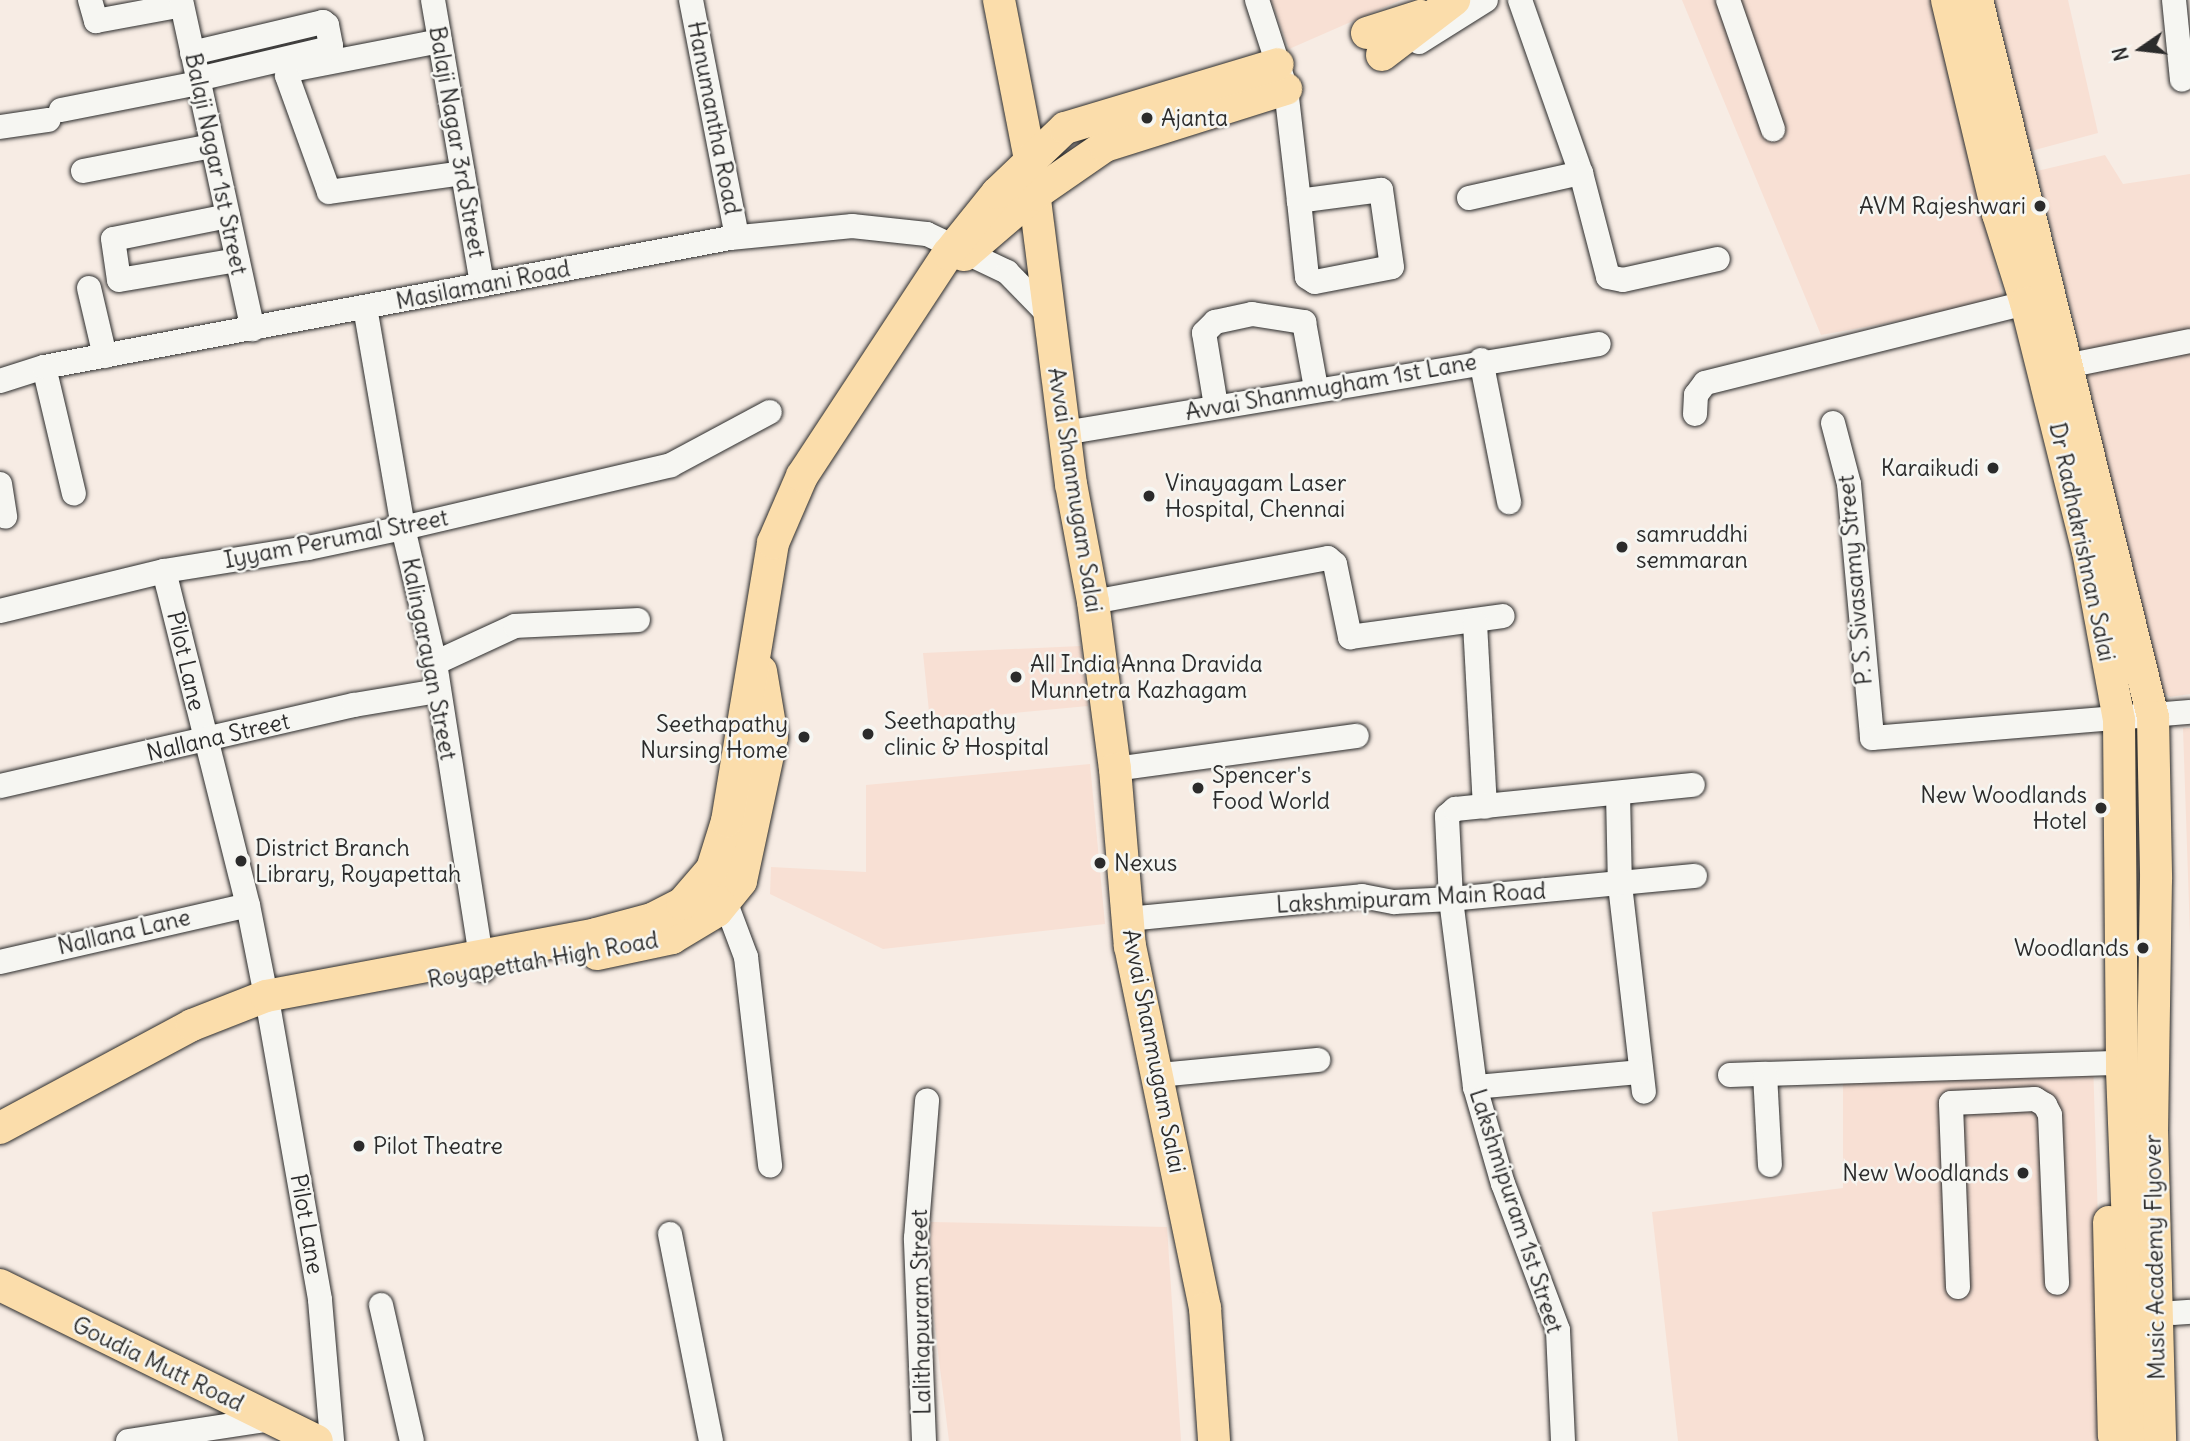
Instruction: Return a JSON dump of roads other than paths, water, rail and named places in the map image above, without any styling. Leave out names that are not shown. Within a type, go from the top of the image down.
[{"type":"main road","name":"Avvai Shanmugam Salai","points":[[999,0],[1030,160],[1064,433],[1093,602],[1115,769],[1128,919],[1205,1308],[1214,1441]]},
{"type":"main road","name":"Dr Radhakrishnan Salai","points":[[1947,0],[1998,214],[2026,303],[2088,551],[2119,720],[2123,1097]]},
{"type":"main road","name":"Dr Radhakrishnan Salai","points":[[1977,0],[2153,716],[2156,879],[2152,1073]]},
{"type":"main road","points":[[1374,44],[1446,5]]},
{"type":"main road","points":[[757,645],[774,543],[802,476],[846,403],[954,256],[996,192],[1065,128],[1282,77]]},
{"type":"main road","points":[[954,256],[1034,195],[1105,146],[1282,77]]},
{"type":"main road","name":"Royapettah High Road","points":[[482,963],[566,960],[672,937],[717,911],[741,881],[772,737],[757,645]]},
{"type":"main road","name":"Royapettah High Road","points":[[0,1128],[192,1025],[482,963],[652,919],[682,904],[712,869],[727,821],[757,645]]},
{"type":"main road","name":"Royapettah High Road","points":[[0,1145],[204,1032],[269,1009]]},
{"type":"main road","points":[[2152,1073],[2165,1092],[2182,1312],[2177,1441]]},
{"type":"main road","name":"Music Academy Flyover","points":[[2136,1441],[2139,1133],[2152,1073]]},
{"type":"main road","points":[[2115,1441],[2108,1282],[2111,1139],[2123,1097]]},
{"type":"main road","name":"Music Academy Flyover","points":[[2123,1097],[2139,1133],[2160,1441]]},
{"type":"main road","name":"Goudia Mutt Road","points":[[0,1285],[317,1441]]},
{"type":"street","points":[[90,0],[96,22],[182,7]]},
{"type":"street","name":"Balaji Nagar 3rd Street","points":[[433,0],[482,285]]},
{"type":"street","name":"Hanumantha Road","points":[[691,0],[737,237]]},
{"type":"street","points":[[1258,0],[1282,77],[1309,280],[1392,267],[1381,190],[1299,201]]},
{"type":"street","points":[[1374,44],[1421,41],[1486,0]]},
{"type":"street","points":[[1520,0],[1581,173],[1611,279],[1718,259]]},
{"type":"street","points":[[1728,0],[1773,129]]},
{"type":"street","points":[[2174,0],[2182,80]]},
{"type":"street","points":[[98,32],[182,7]]},
{"type":"street","name":"Balaji Nagar 1st Street","points":[[182,7],[253,329]]},
{"type":"street","points":[[0,127],[198,81],[331,46],[327,25],[323,22],[192,53]]},
{"type":"street","points":[[440,41],[291,70],[288,76],[329,192],[463,173]]},
{"type":"street","points":[[83,171],[212,146]]},
{"type":"street","points":[[1469,198],[1581,173]]},
{"type":"street","points":[[228,216],[116,237],[111,243],[119,280],[237,260]]},
{"type":"street","name":"Masilamani Road","points":[[0,381],[44,367],[737,237],[852,226],[927,234],[954,256],[1007,272],[1047,313]]},
{"type":"street","points":[[89,288],[106,356]]},
{"type":"street","points":[[1695,414],[1696,395],[1705,383],[2026,303]]},
{"type":"street","name":"Kalingarayan Street","points":[[365,307],[403,528],[435,663],[482,963]]},
{"type":"street","points":[[1216,406],[1203,333],[1214,322],[1252,314],[1304,322],[1316,388]]},
{"type":"street","points":[[2066,366],[2190,341]]},
{"type":"street","name":"Avvai Shanmugham 1st Lane","points":[[1064,433],[1481,360],[1599,344]]},
{"type":"street","points":[[1481,360],[1509,502]]},
{"type":"street","points":[[44,367],[74,494]]},
{"type":"street","name":"Iyyam Perumal Street","points":[[0,611],[164,570],[308,548],[671,465],[770,411]]},
{"type":"street","name":"P. S. Sivasamy Street","points":[[1833,423],[1849,484],[1872,738],[2119,720]]},
{"type":"street","points":[[0,485],[5,517]]},
{"type":"street","points":[[1093,602],[1333,560],[1350,637],[1475,623],[1503,616]]},
{"type":"street","name":"Pilot Lane","points":[[164,570],[204,741],[248,905],[269,1009],[320,1300],[332,1441]]},
{"type":"street","points":[[435,663],[515,626],[638,620]]},
{"type":"street","points":[[1475,623],[1485,807],[1693,785]]},
{"type":"street","name":"Nallana Street","points":[[0,786],[438,691]]},
{"type":"street","points":[[2119,720],[2190,712]]},
{"type":"street","points":[[1115,769],[1357,737]]},
{"type":"street","points":[[1475,1087],[1642,1082],[1620,885],[1618,793]]},
{"type":"street","name":"Lakshmipuram 1st Street","points":[[1485,807],[1450,810],[1447,816],[1451,899],[1475,1087],[1503,1184],[1558,1331],[1563,1441]]},
{"type":"street","name":"Lakshmipuram Main Road","points":[[1128,919],[1362,896],[1394,902],[1451,899],[1695,876]]},
{"type":"street","points":[[725,901],[746,957],[770,1166]]},
{"type":"street","name":"Nallana Lane","points":[[0,962],[248,905]]},
{"type":"street","points":[[1159,1075],[1318,1060]]},
{"type":"street","points":[[1730,1075],[2122,1063]]},
{"type":"street","points":[[1945,1068],[1951,1102],[1958,1287]]},
{"type":"street","points":[[1765,1074],[1770,1165]]},
{"type":"street","name":"Lalithapuram Street","points":[[924,1441],[916,1238],[927,1100]]},
{"type":"street","points":[[1951,1102],[2035,1100],[2045,1105],[2050,1115],[2057,1283]]},
{"type":"street","points":[[670,1234],[710,1441]]},
{"type":"street","points":[[381,1305],[412,1441]]},
{"type":"street","points":[[128,1441],[272,1419]]},
{"type":"place","name":"Ajanta","points":[[1147,118]]},
{"type":"place","name":"AVM Rajeshwari","points":[[2040,206]]},
{"type":"place","name":"Karaikudi","points":[[1993,468]]},
{"type":"place","name":"Vinayagam Laser Hospital, Chennai","points":[[1149,496]]},
{"type":"place","name":"samruddhi semmaran","points":[[1622,547]]},
{"type":"place","name":"All India Anna Dravida Munnetra Kazhagam","points":[[1016,677]]},
{"type":"place","name":"Seethapathy clinic & Hospital","points":[[868,734]]},
{"type":"place","name":"Seethapathy Nursing Home","points":[[804,737]]},
{"type":"place","name":"Spencer's Food World","points":[[1198,788]]},
{"type":"place","name":"New Woodlands Hotel","points":[[2101,808]]},
{"type":"place","name":"District Branch Library, Royapettah","points":[[241,861]]},
{"type":"place","name":"Nexus","points":[[1100,863]]},
{"type":"place","name":"Woodlands","points":[[2143,948]]},
{"type":"place","name":"Pilot Theatre","points":[[359,1146]]},
{"type":"place","name":"New Woodlands","points":[[2023,1173]]}]
